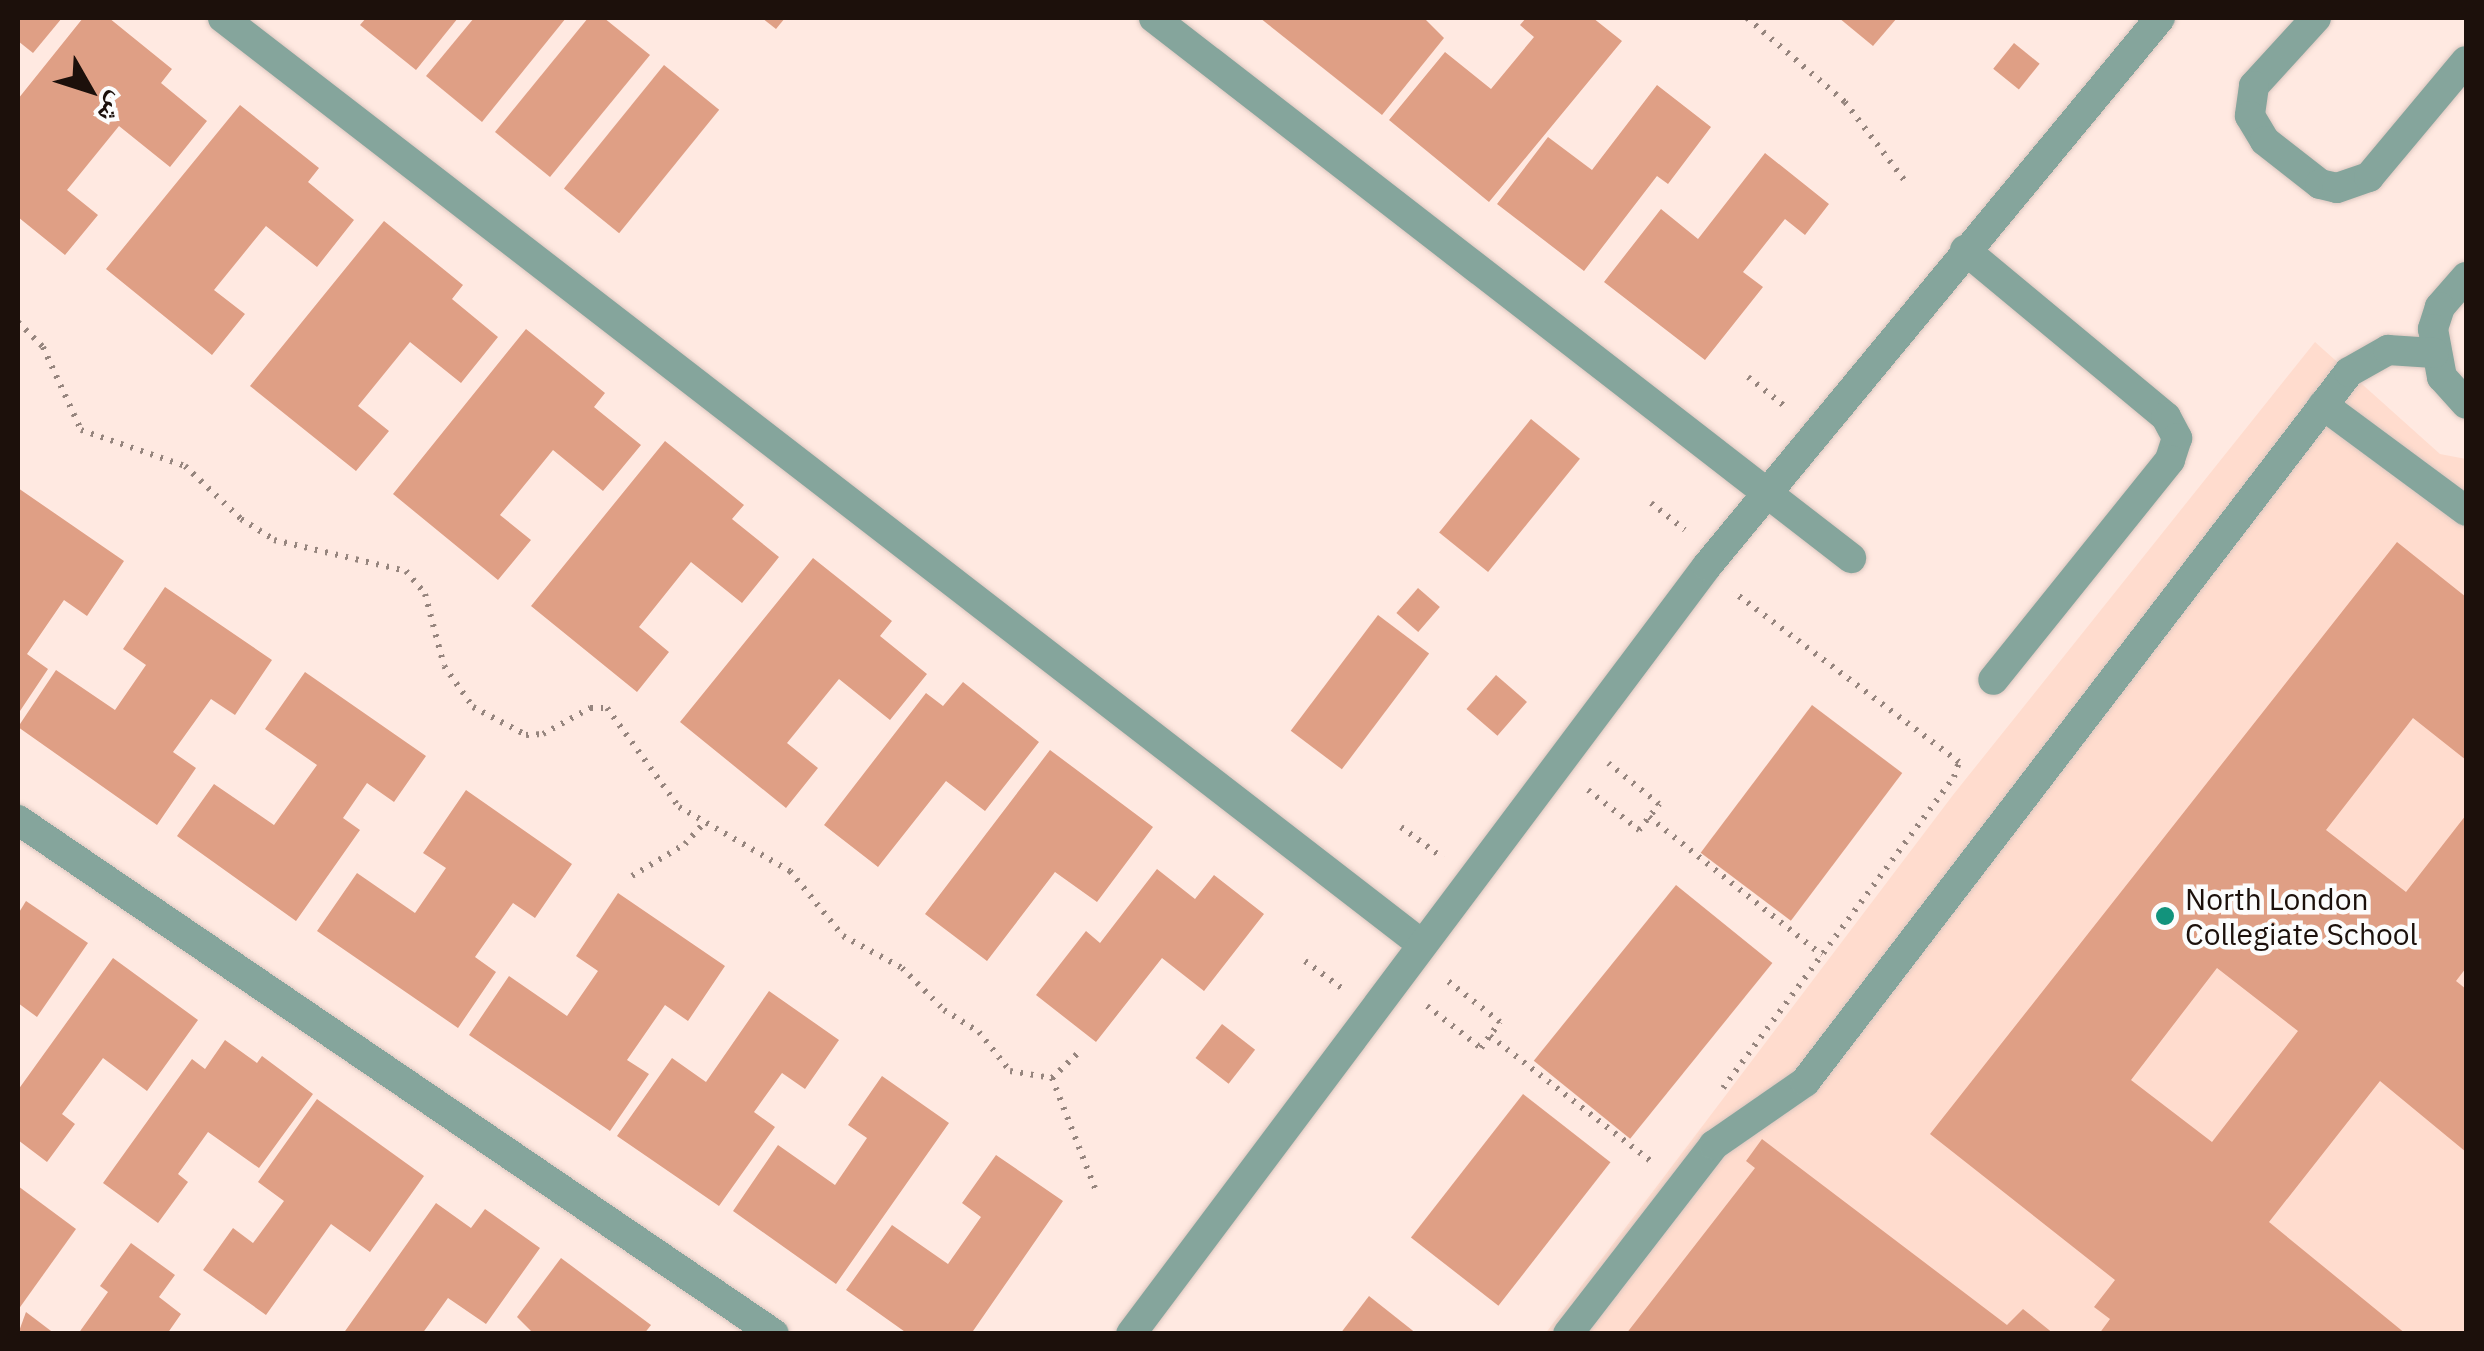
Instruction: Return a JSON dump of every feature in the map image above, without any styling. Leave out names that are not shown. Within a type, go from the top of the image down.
[{"type":"street","points":[[223,18],[1415,947]]},
{"type":"street","points":[[1154,18],[1851,558]]},
{"type":"street","points":[[1131,1334],[1415,947],[1707,566],[2160,18]]},
{"type":"street","points":[[2316,18],[2254,86],[2250,116],[2264,141],[2320,184],[2354,186],[2369,177],[2466,62]]},
{"type":"street","points":[[2466,248],[2460,282],[2433,330],[2434,353],[2442,377],[2466,404]]},
{"type":"street","points":[[1965,250],[2166,417],[2177,438],[2170,460],[1993,680]]},
{"type":"street","points":[[1568,1334],[1714,1145],[1805,1082],[2323,405],[2367,359],[2388,350],[2434,353]]},
{"type":"street","points":[[2323,405],[2466,511]]},
{"type":"street","points":[[18,820],[774,1334]]},
{"type":"path","points":[[1748,18],[1844,102],[1908,185]]},
{"type":"path","points":[[18,322],[42,347],[81,430],[169,457],[274,540],[406,571],[425,594],[444,666],[473,708],[526,736],[590,708],[607,708],[666,795],[790,870],[843,936],[902,968],[944,1010],[979,1032],[1010,1071],[1052,1078]]},
{"type":"path","points":[[1748,377],[1815,431]]},
{"type":"path","points":[[1707,566],[1756,611],[1959,762],[1954,777],[1718,1094]]},
{"type":"path","points":[[1555,764],[1640,830],[1658,804],[1576,737]]},
{"type":"path","points":[[1648,817],[1822,956]]},
{"type":"path","points":[[632,876],[685,844],[706,820]]},
{"type":"path","points":[[1401,827],[1468,877]]},
{"type":"path","points":[[1391,979],[1481,1048],[1500,1022],[1415,947]]},
{"type":"path","points":[[1305,961],[1370,1009]]},
{"type":"path","points":[[1490,1036],[1662,1170]]},
{"type":"path","points":[[1052,1078],[1080,1052]]},
{"type":"path","points":[[1052,1078],[1096,1191]]},
{"type":"shaded area","name":"North London Collegiate School","points":[[2315,342],[2440,454],[2466,459],[2466,1333],[1545,1334],[1953,795]]},
{"type":"building","points":[[18,18],[62,18],[33,53],[18,41]]},
{"type":"building","points":[[83,18],[109,18],[172,69],[161,83],[207,121],[170,167],[119,126],[67,190],[98,215],[65,255],[18,217],[18,99]]},
{"type":"building","points":[[366,18],[458,18],[416,70],[360,25]]},
{"type":"building","points":[[474,18],[566,18],[482,122],[426,76]]},
{"type":"building","points":[[588,18],[604,18],[650,55],[550,177],[495,132]]},
{"type":"building","points":[[762,18],[785,18],[776,29]]},
{"type":"building","points":[[1260,18],[1424,18],[1444,38],[1382,115]]},
{"type":"building","points":[[1526,18],[1593,18],[1622,41],[1489,202],[1389,120],[1445,52],[1491,89],[1534,37],[1520,25]]},
{"type":"building","points":[[1839,18],[1897,18],[1873,46]]},
{"type":"building","points":[[2014,43],[2040,64],[2019,89],[1993,69]]},
{"type":"building","points":[[664,65],[719,110],[619,233],[564,189]]},
{"type":"building","points":[[1657,85],[1711,127],[1668,184],[1657,176],[1584,271],[1497,204],[1548,137],[1592,170]]},
{"type":"building","points":[[240,105],[319,168],[308,182],[354,220],[317,267],[266,226],[214,290],[245,314],[212,355],[106,269]]},
{"type":"building","points":[[1765,153],[1829,204],[1805,235],[1785,219],[1743,272],[1763,287],[1705,360],[1604,282],[1661,209],[1698,239]]},
{"type":"building","points":[[384,221],[463,285],[452,299],[498,337],[461,383],[410,342],[358,406],[389,431],[356,471],[250,386]]},
{"type":"building","points":[[526,329],[605,393],[594,407],[641,445],[603,491],[553,450],[500,515],[531,540],[498,580],[393,494]]},
{"type":"building","points":[[1531,419],[1580,459],[1488,572],[1439,532]]},
{"type":"building","points":[[665,441],[744,505],[732,519],[779,557],[742,603],[691,562],[639,627],[669,652],[637,692],[531,606]]},
{"type":"building","points":[[18,488],[124,561],[87,616],[64,600],[27,654],[48,669],[18,714]]},
{"type":"building","points":[[2397,542],[2466,597],[2466,760],[2413,718],[2326,830],[2406,892],[2466,815],[2466,968],[2456,981],[2466,989],[2466,1152],[2380,1081],[2269,1222],[2406,1334],[2099,1334],[2110,1319],[2094,1307],[2115,1280],[1930,1134]],"holes":[[[2217,968],[2298,1031],[2212,1142],[2131,1080]]]},
{"type":"building","points":[[813,558],[892,621],[880,636],[927,674],[890,720],[839,679],[787,743],[818,768],[786,808],[680,722]]},
{"type":"building","points":[[165,587],[272,660],[235,715],[211,699],[173,752],[196,768],[157,825],[18,727],[56,670],[115,710],[146,665],[123,649]]},
{"type":"building","points":[[1418,588],[1440,607],[1418,632],[1396,613]]},
{"type":"building","points":[[1378,615],[1429,654],[1342,769],[1291,731]]},
{"type":"building","points":[[305,672],[426,756],[394,802],[367,783],[343,818],[360,830],[296,921],[177,836],[214,784],[274,825],[317,765],[265,729]]},
{"type":"building","points":[[1496,675],[1527,702],[1497,736],[1466,709]]},
{"type":"building","points":[[963,682],[1039,742],[985,811],[946,781],[878,867],[824,825],[926,693],[943,706]]},
{"type":"building","points":[[1812,705],[1902,773],[1791,921],[1701,853]]},
{"type":"building","points":[[1050,750],[1153,827],[1097,902],[1055,872],[987,961],[925,914]]},
{"type":"building","points":[[466,790],[572,864],[535,918],[513,903],[475,957],[496,972],[458,1028],[317,931],[357,873],[415,913],[446,868],[423,853]]},
{"type":"building","points":[[1157,869],[1195,899],[1214,875],[1264,914],[1204,991],[1162,958],[1096,1042],[1036,995],[1086,931],[1100,943]]},
{"type":"building","points":[[1676,885],[1772,963],[1630,1139],[1534,1061]]},
{"type":"building","points":[[618,893],[725,966],[688,1021],[665,1005],[627,1060],[649,1074],[610,1131],[469,1035],[509,976],[567,1016],[598,971],[576,956]]},
{"type":"building","points":[[26,901],[88,943],[37,1017],[18,1003],[18,914]]},
{"type":"building","points":[[113,958],[198,1020],[147,1091],[103,1058],[62,1114],[75,1124],[47,1162],[18,1140],[18,1090]]},
{"type":"building","points":[[769,991],[839,1040],[805,1089],[782,1073],[754,1112],[775,1127],[719,1206],[617,1136],[672,1058],[706,1082]]},
{"type":"building","points":[[1222,1024],[1255,1050],[1229,1084],[1196,1058]]},
{"type":"building","points":[[225,1040],[257,1063],[262,1056],[313,1094],[259,1168],[208,1132],[178,1174],[188,1182],[158,1223],[103,1183],[192,1059],[205,1069]]},
{"type":"building","points":[[882,1076],[949,1123],[836,1284],[733,1211],[778,1145],[835,1185],[867,1138],[848,1125]]},
{"type":"building","points":[[1523,1094],[1610,1162],[1498,1306],[1411,1237]]},
{"type":"building","points":[[317,1099],[424,1176],[370,1252],[331,1224],[266,1315],[203,1270],[233,1228],[253,1243],[284,1201],[258,1182]]},
{"type":"building","points":[[1762,1139],[2007,1325],[2023,1309],[2054,1334],[1626,1334],[1755,1168],[1746,1161]]},
{"type":"building","points":[[996,1155],[1063,1201],[971,1334],[908,1334],[846,1290],[892,1225],[948,1264],[981,1217],[962,1203]]},
{"type":"building","points":[[18,1186],[76,1229],[18,1310]]},
{"type":"building","points":[[436,1203],[471,1228],[485,1209],[540,1248],[486,1324],[448,1298],[422,1334],[343,1334]]},
{"type":"building","points":[[131,1243],[175,1275],[159,1297],[181,1314],[167,1334],[78,1334],[108,1292],[100,1286]]},
{"type":"building","points":[[561,1258],[651,1325],[644,1334],[534,1334],[517,1317]]},
{"type":"building","points":[[1369,1296],[1417,1334],[1340,1334]]},
{"type":"building","points":[[26,1312],[55,1334],[18,1334]]},
{"type":"place","name":"North London Collegiate School","points":[[2165,916]]}]
